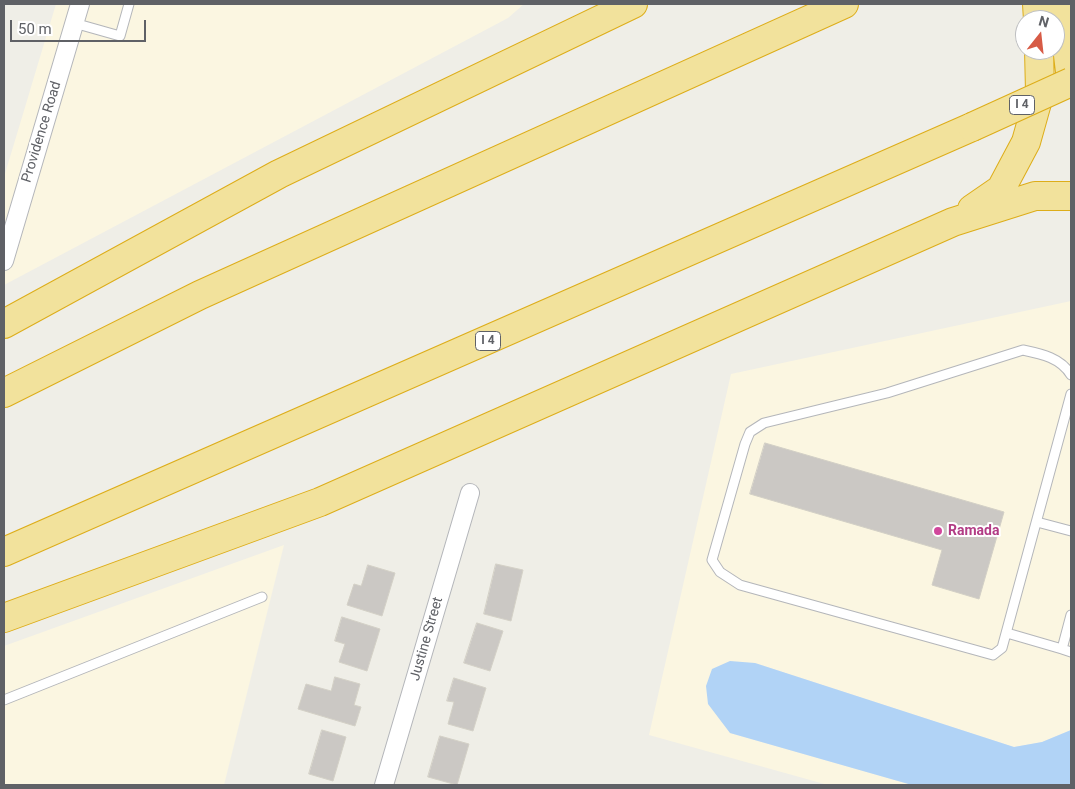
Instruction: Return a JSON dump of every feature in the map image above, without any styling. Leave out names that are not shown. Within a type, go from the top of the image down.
[{"type":"highway","points":[[4,324],[279,174],[633,4]]},
{"type":"highway","points":[[4,393],[200,295],[844,4]]},
{"type":"highway","points":[[1065,55],[1071,81]]},
{"type":"highway","points":[[953,222],[1000,189],[1026,142],[1040,92],[1039,60]]},
{"type":"highway","name":"I 4","points":[[4,552],[972,127],[1071,81]]},
{"type":"highway","points":[[4,618],[320,502],[953,222],[1035,196],[1071,196]]},
{"type":"street","name":"Providence Road","points":[[4,261],[80,4]]},
{"type":"street","name":"Justine Street","points":[[384,785],[470,493]]},
{"type":"lane","points":[[74,23],[120,36],[129,4]]},
{"type":"lane","points":[[1071,375],[1066,365],[1045,355],[1024,350],[887,394],[764,424],[750,432],[745,444],[712,560],[720,572],[740,585],[992,655],[1002,648],[1038,522],[1071,394]]},
{"type":"lane","points":[[1038,522],[1071,530]]},
{"type":"lane","points":[[4,700],[262,597]]},
{"type":"lane","points":[[1006,633],[1067,651],[1071,615]]},
{"type":"shaded area","points":[[56,4],[524,4],[508,18],[4,285],[4,177]]},
{"type":"shaded area","points":[[1071,301],[1071,730],[1042,742],[1014,747],[755,663],[730,733],[912,785],[828,785],[649,735],[731,374]]},
{"type":"shaded area","points":[[284,545],[224,785],[4,785],[4,646]]},
{"type":"water","points":[[730,661],[755,663],[1014,747],[1042,742],[1071,730],[1071,785],[912,785],[730,733],[708,704],[706,686],[712,669]]},
{"type":"building","name":"Ramada","points":[[765,443],[1004,512],[979,599],[932,585],[942,550],[750,494]]},
{"type":"building","points":[[496,564],[523,570],[511,621],[484,614]]},
{"type":"building","points":[[368,565],[395,573],[382,616],[347,605],[354,584],[361,586]]},
{"type":"building","points":[[342,617],[380,629],[367,671],[339,662],[345,644],[335,641]]},
{"type":"building","points":[[477,623],[503,631],[490,671],[464,663]]},
{"type":"building","points":[[335,677],[360,684],[354,705],[361,707],[355,726],[298,709],[306,684],[331,691]]},
{"type":"building","points":[[454,678],[486,688],[473,731],[448,724],[454,702],[447,701]]},
{"type":"building","points":[[322,730],[346,737],[333,781],[309,774]]},
{"type":"building","points":[[440,736],[469,744],[457,785],[428,777]]},
{"type":"place","name":"Ramada","points":[[938,531]]}]
